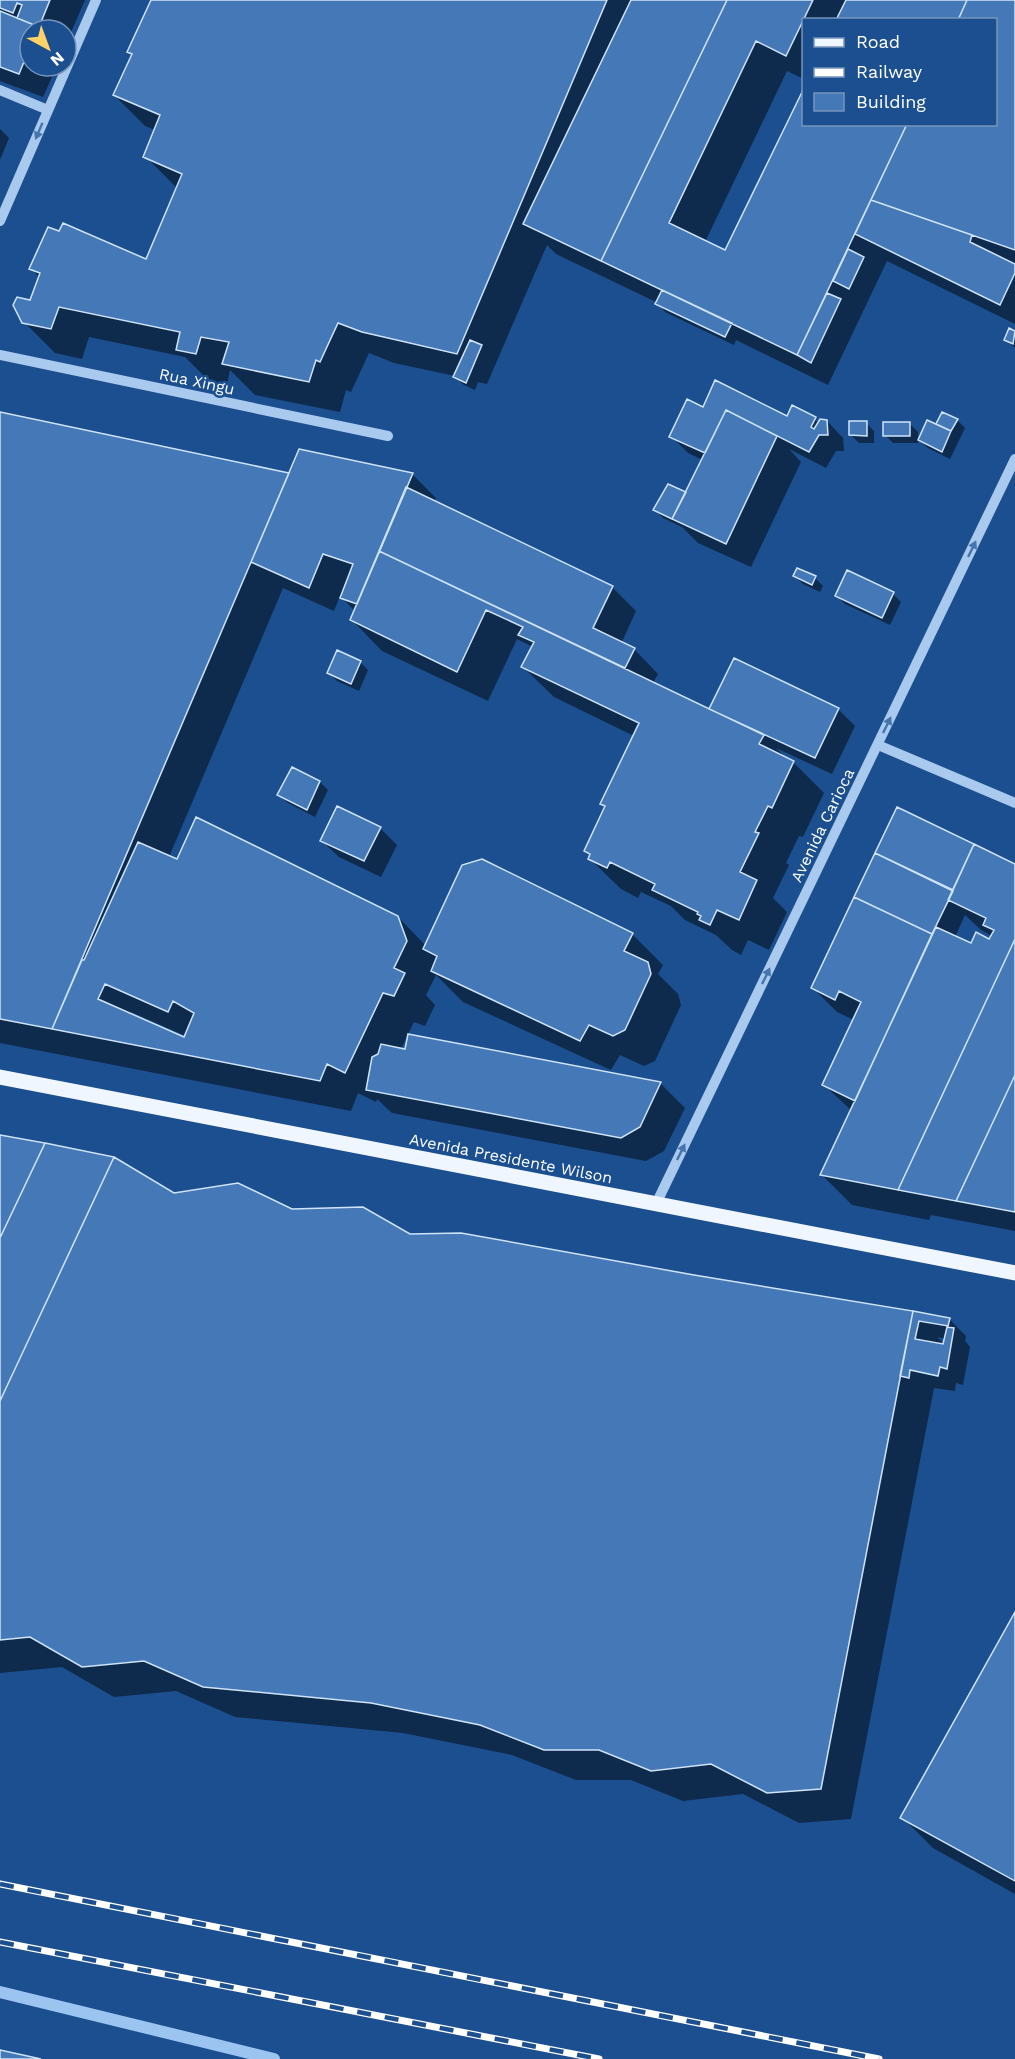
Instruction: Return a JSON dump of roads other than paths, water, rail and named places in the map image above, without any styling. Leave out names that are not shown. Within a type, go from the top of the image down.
[{"type":"main road","name":"Avenida Presidente Wilson","points":[[0,1077],[1015,1274]]},
{"type":"street","points":[[0,221],[96,0]]},
{"type":"street","points":[[0,90],[48,110]]},
{"type":"street","name":"Rua Xingu","points":[[0,355],[388,436]]},
{"type":"street","name":"Avenida Carioca","points":[[656,1204],[1015,459]]},
{"type":"street","points":[[878,744],[1015,803]]},
{"type":"waterway","points":[[0,1992],[274,2059]]},
{"type":"railway","points":[[0,1884],[879,2059]]},
{"type":"railway","points":[[0,1942],[599,2059]]}]
